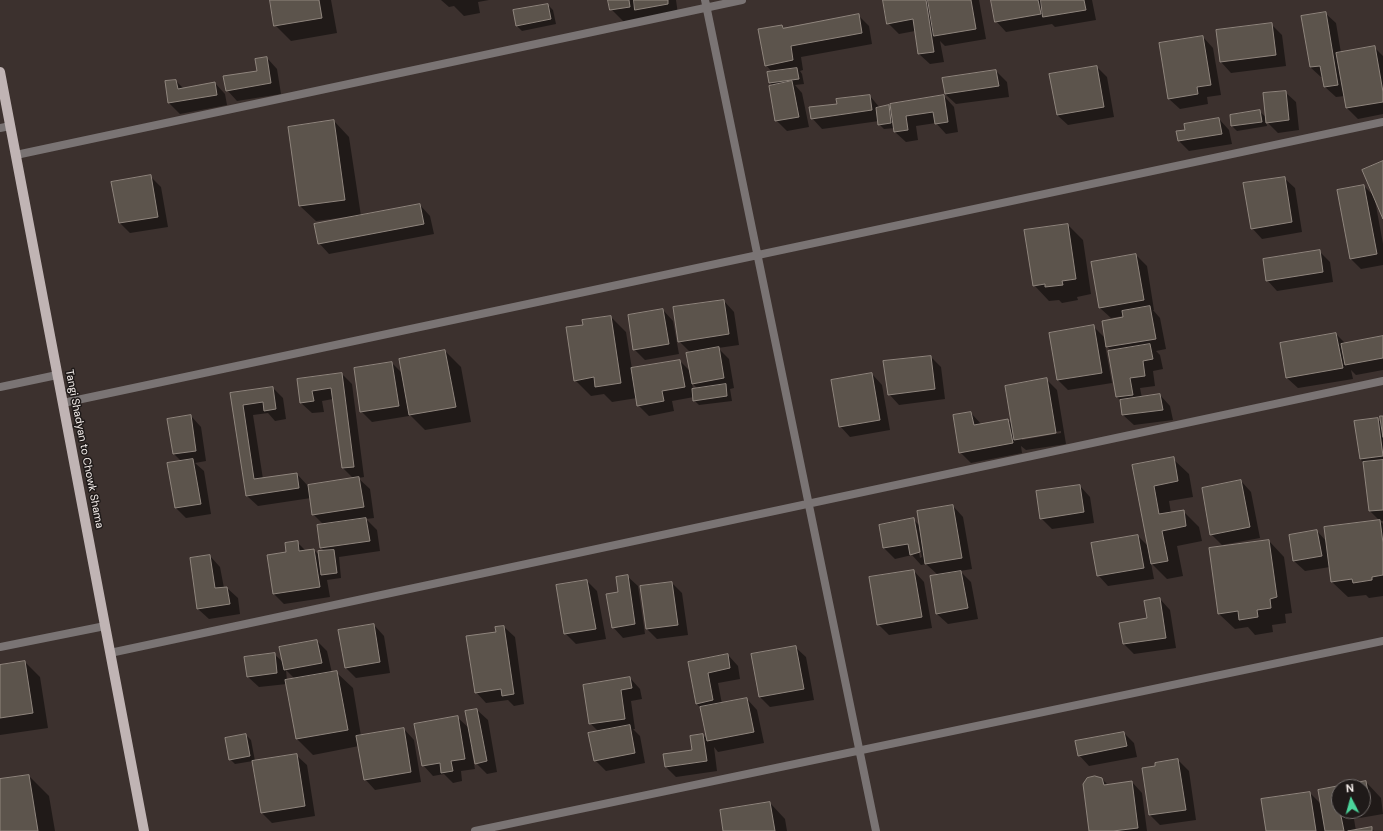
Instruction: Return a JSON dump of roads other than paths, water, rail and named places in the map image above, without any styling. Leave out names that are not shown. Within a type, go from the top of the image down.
[{"type":"main road","name":"Tangi Shadyan to Chowk Shama","points":[[0,72],[5,127],[16,155],[144,831]]},
{"type":"street","points":[[16,155],[706,4],[742,0]]},
{"type":"street","points":[[706,4],[876,831]]},
{"type":"street","points":[[63,403],[1383,122]]},
{"type":"street","points":[[0,387],[57,375]]},
{"type":"street","points":[[110,653],[1383,381]]},
{"type":"street","points":[[0,647],[105,626]]},
{"type":"street","points":[[475,831],[1383,641]]}]
